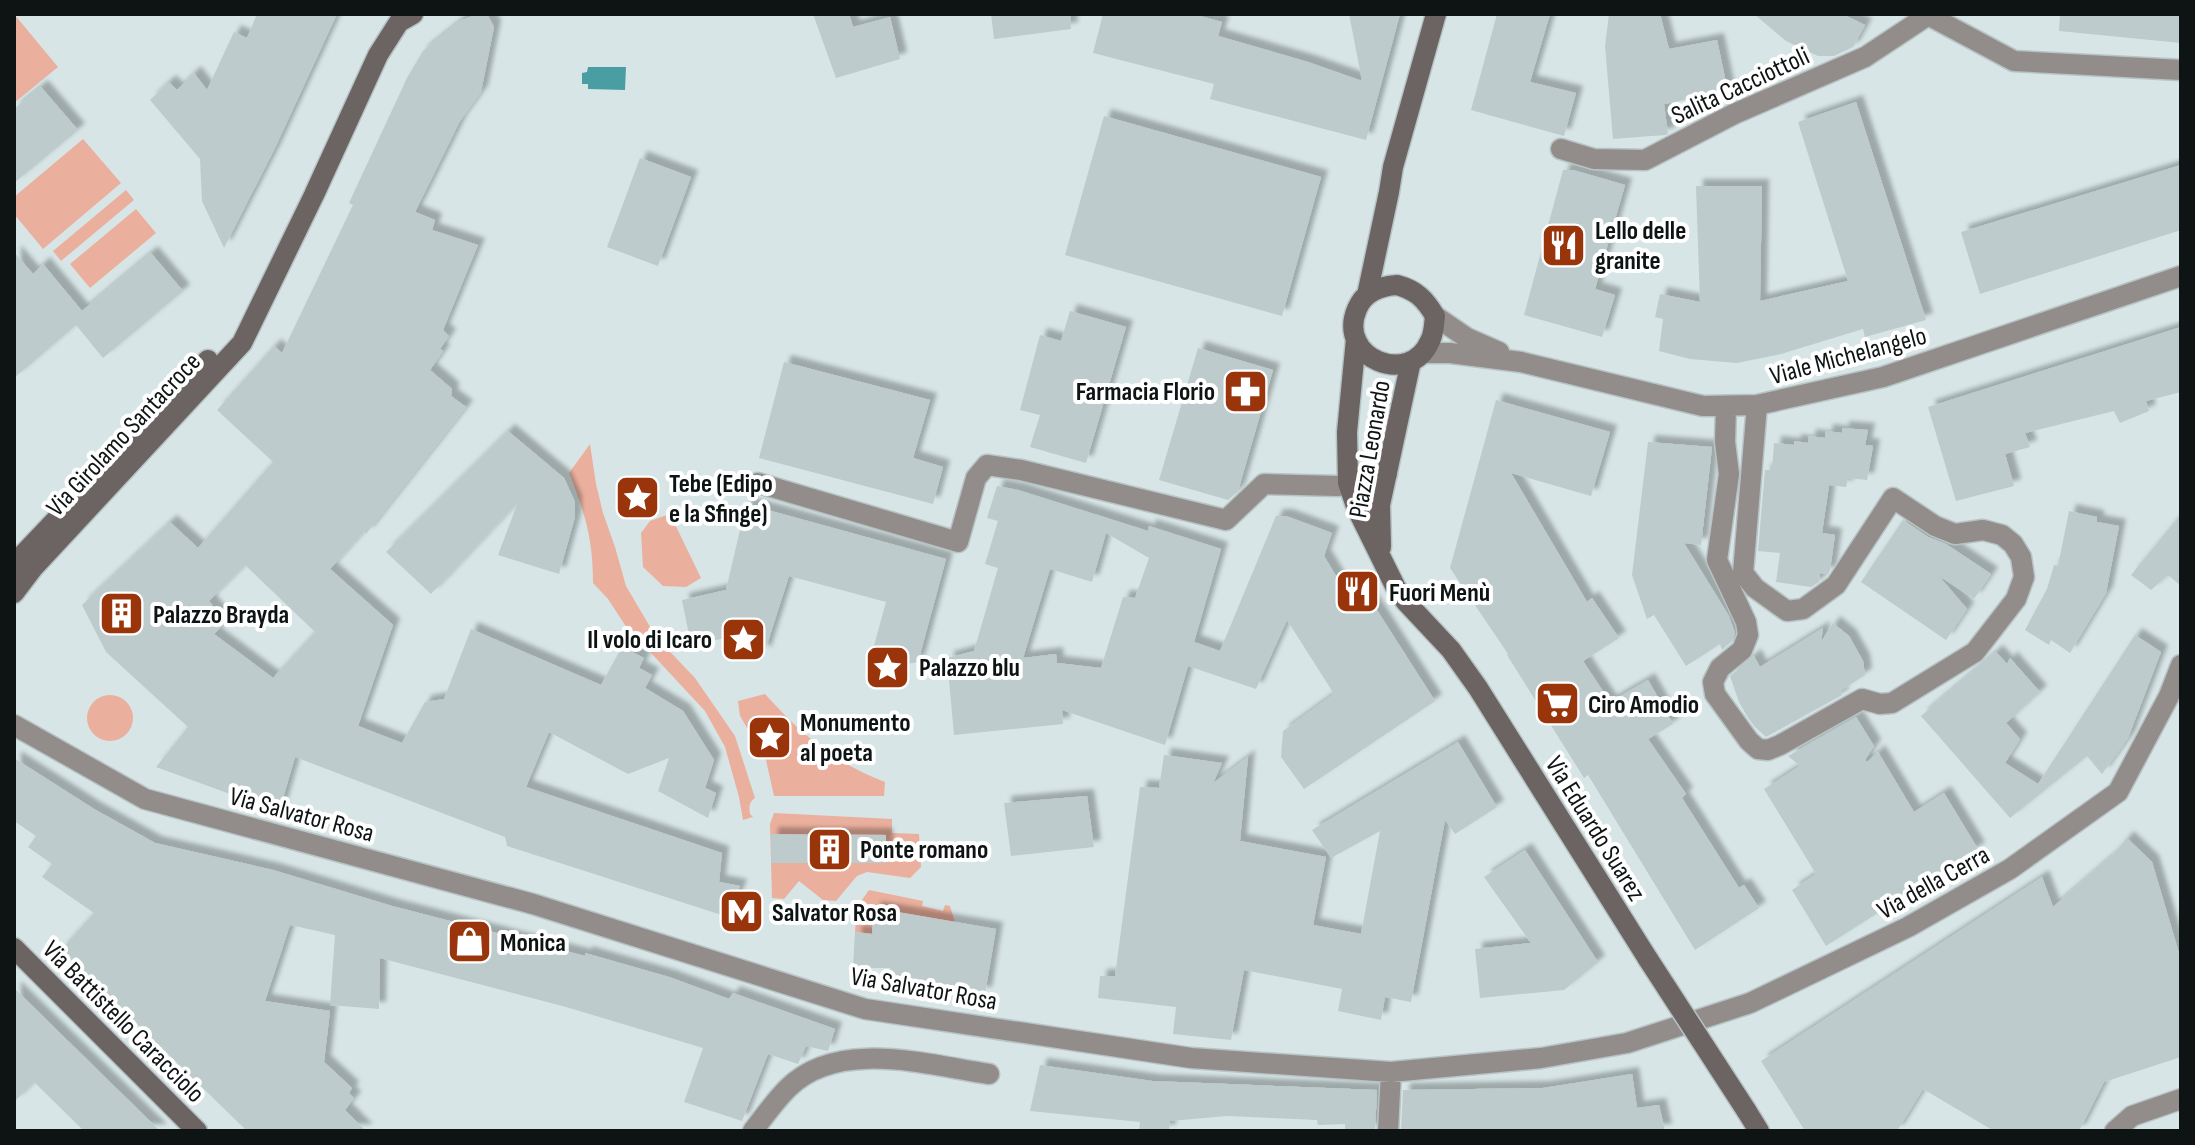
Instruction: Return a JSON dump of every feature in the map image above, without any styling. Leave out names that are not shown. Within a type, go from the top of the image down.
[{"type":"street","name":"Piazza Leonardo","points":[[1436,14],[1393,167],[1367,295],[1355,312],[1353,326],[1356,339],[1369,357],[1395,365],[1417,357],[1450,353],[1521,362]]},
{"type":"street","points":[[1928,14],[2014,61],[2181,70]]},
{"type":"street","name":"Salita Cacciottoli","points":[[1561,149],[1594,159],[1645,160],[1734,114],[1865,57],[1928,14]]},
{"type":"street","name":"Via Girolamo Santacroce","points":[[14,593],[33,568],[242,343],[378,55],[400,17]]},
{"type":"street","name":"Piazza Leonardo","points":[[1389,192],[1388,266],[1401,286]]},
{"type":"street","name":"Viale Michelangelo","points":[[1521,362],[1703,406],[1757,405],[1883,377],[2181,276]]},
{"type":"street","points":[[1367,295],[1382,286],[1410,288],[1422,296],[1435,316],[1467,338],[1521,362]]},
{"type":"street","name":"Via Girolamo Santacroce","points":[[14,564],[261,306]]},
{"type":"street","name":"Piazza Leonardo","points":[[1381,559],[1380,505],[1417,357],[1430,341],[1435,316]]},
{"type":"street","name":"Piazza Leonardo","points":[[1356,339],[1347,432],[1348,483],[1381,559]]},
{"type":"street","points":[[1726,407],[1725,442],[1729,474],[1717,560],[1746,622],[1748,635],[1742,650],[1720,668],[1713,682],[1715,694],[1749,741],[1758,749],[1768,750],[1862,699],[1880,704],[1892,703],[1975,652],[2016,599],[2024,577],[2021,557],[2013,544],[2002,535],[1983,530],[1955,534],[1935,526],[1893,498],[1836,585],[1803,609],[1787,611],[1755,588],[1743,573],[1757,405]]},
{"type":"street","points":[[758,483],[958,542],[976,478],[987,465],[1021,470],[1226,520],[1264,484],[1338,486],[1387,474]]},
{"type":"street","name":"Via Eduardo Suarez","points":[[1381,559],[1406,602],[1451,650],[1478,688],[1759,1131]]},
{"type":"street","name":"Via della Cerra","points":[[1627,1043],[1750,1003],[1908,927],[2010,869],[2118,792],[2169,696],[2181,665]]},
{"type":"street","name":"Via Salvator Rosa","points":[[14,725],[145,799],[533,904],[865,1009],[1191,1058],[1391,1072],[1541,1058],[1627,1043]]},
{"type":"street","name":"Via Battistello Caracciolo","points":[[14,948],[197,1131]]},
{"type":"street","points":[[753,1131],[789,1087],[814,1071],[844,1060],[886,1059],[989,1074]]},
{"type":"street","points":[[1388,1131],[1391,1072]]},
{"type":"street","points":[[2115,1131],[2142,1111],[2181,1099]]},
{"type":"shaded area","points":[[14,14],[58,67],[14,103]]},
{"type":"shaded area","points":[[83,139],[121,183],[43,249],[14,214],[14,197]]},
{"type":"shaded area","points":[[126,190],[134,200],[61,261],[53,251]]},
{"type":"shaded area","points":[[136,209],[156,233],[90,288],[70,264]]},
{"type":"shaded area","points":[[590,444],[603,513],[626,586],[656,637],[695,678],[735,736],[755,798],[750,807],[753,817],[743,820],[725,747],[705,711],[625,625],[593,583],[587,526],[569,473]]},
{"type":"shaded area","points":[[670,514],[701,578],[686,587],[663,586],[643,567],[641,533],[650,521]]},
{"type":"shaded area","points":[[765,694],[820,746],[850,766],[885,782],[884,796],[774,796],[766,760],[740,716],[738,701]]},
{"type":"shaded area","points":[[110,695],[126,702],[133,718],[126,734],[110,741],[94,734],[87,718],[94,702]]},
{"type":"shaded area","points":[[774,813],[892,819],[892,833],[919,834],[921,867],[910,878],[867,872],[857,876],[836,901],[823,900],[799,881],[784,899],[772,898],[770,824]]},
{"type":"shaded area","points":[[869,890],[923,901],[922,906],[943,911],[945,905],[950,906],[955,922],[874,908],[872,934],[855,932],[856,919],[852,914]]},
{"type":"water","points":[[588,67],[626,67],[625,90],[588,89],[588,84],[582,84],[582,73],[587,72]]},
{"type":"building","points":[[257,14],[337,14],[275,148],[224,248],[202,201],[200,159],[150,100],[169,82],[177,90],[194,73],[207,90],[234,32],[247,38]]},
{"type":"building","points":[[477,14],[487,14],[494,27],[481,92],[460,121],[415,212],[435,220],[432,230],[478,245],[443,330],[449,336],[430,370],[452,389],[451,396],[466,407],[366,534],[364,531],[330,569],[393,625],[358,726],[402,743],[425,702],[444,699],[471,629],[601,685],[622,647],[644,658],[639,668],[652,675],[645,688],[683,711],[714,760],[705,788],[716,793],[708,818],[658,791],[669,758],[628,774],[549,732],[526,787],[722,853],[719,882],[740,886],[728,917],[507,846],[505,837],[295,757],[279,812],[156,767],[188,727],[106,652],[82,605],[170,522],[198,548],[273,462],[217,410],[274,346],[282,353],[353,205],[349,203],[407,78],[423,51],[460,21]],"holes":[[[245,565],[315,632],[273,678],[214,634],[226,622],[209,601]]]},
{"type":"building","points":[[813,14],[849,14],[853,27],[890,17],[900,59],[836,78]]},
{"type":"building","points":[[991,14],[1070,14],[1071,29],[994,39]]},
{"type":"building","points":[[1103,14],[1193,14],[1222,22],[1218,36],[1362,81],[1349,14],[1400,14],[1366,140],[1210,99],[1214,84],[1093,53]]},
{"type":"building","points":[[1497,14],[1550,14],[1530,82],[1576,93],[1564,136],[1471,110]]},
{"type":"building","points":[[1609,14],[1660,14],[1669,49],[1717,40],[1728,92],[1664,104],[1668,134],[1613,139],[1605,46]]},
{"type":"building","points":[[1754,14],[1842,14],[1865,25],[1853,47],[1834,56],[1818,56],[1786,41]]},
{"type":"building","points":[[2060,14],[2181,14],[2181,43],[2059,31]]},
{"type":"building","points":[[41,87],[78,130],[14,183],[14,109]]},
{"type":"building","points":[[1856,102],[1926,320],[1865,337],[1863,329],[1781,354],[1737,363],[1690,359],[1659,351],[1663,319],[1655,317],[1660,294],[1700,302],[1696,186],[1762,186],[1760,301],[1848,281],[1798,122]]},
{"type":"building","points":[[1104,116],[1321,177],[1282,316],[1065,255]]},
{"type":"building","points":[[640,158],[691,177],[658,266],[607,247]]},
{"type":"building","points":[[2181,165],[2181,230],[1980,294],[1961,232]]},
{"type":"building","points":[[1563,170],[1625,185],[1595,289],[1615,295],[1602,337],[1524,315]]},
{"type":"building","points":[[14,252],[33,274],[43,264],[82,311],[151,253],[183,291],[103,358],[76,325],[14,378]]},
{"type":"building","points":[[1070,311],[1126,327],[1086,463],[1030,447],[1040,415],[1020,410],[1040,335],[1061,341]]},
{"type":"building","points":[[2181,327],[2181,392],[2146,401],[2149,411],[2120,423],[2114,411],[2025,433],[2030,447],[2005,454],[2014,486],[1956,501],[1928,407]]},
{"type":"building","points":[[1198,348],[1273,370],[1238,491],[1228,500],[1159,480]]},
{"type":"building","points":[[784,362],[930,400],[913,458],[943,467],[933,504],[759,458]]},
{"type":"building","points":[[1496,400],[1610,432],[1591,496],[1511,473],[1587,602],[1592,598],[1619,638],[1583,661],[1610,702],[1648,680],[1673,724],[1648,739],[1686,794],[1682,798],[1739,888],[1744,885],[1759,908],[1695,950],[1588,775],[1584,778],[1508,654],[1450,568]]},
{"type":"building","points":[[1842,428],[1868,430],[1865,445],[1873,446],[1867,480],[1848,478],[1846,487],[1829,485],[1822,533],[1835,535],[1830,570],[1828,574],[1820,573],[1819,582],[1811,587],[1776,582],[1780,553],[1758,551],[1765,470],[1772,470],[1774,443],[1808,443],[1809,436],[1825,438],[1826,431],[1842,433]]},
{"type":"building","points":[[508,431],[564,478],[575,502],[575,517],[559,574],[498,555],[518,502],[431,594],[386,552]]},
{"type":"building","points":[[1648,442],[1712,447],[1701,545],[1684,543],[1729,616],[1735,633],[1722,650],[1720,644],[1686,666],[1654,615],[1647,619],[1632,575]]},
{"type":"building","points":[[997,486],[1148,531],[1149,526],[1221,549],[1194,642],[1220,651],[1276,516],[1286,516],[1332,533],[1324,556],[1345,591],[1359,582],[1435,701],[1304,789],[1281,757],[1283,731],[1334,694],[1287,620],[1256,689],[1188,666],[1165,745],[1062,710],[1063,724],[954,735],[947,658],[974,651],[998,568],[985,564],[998,521],[987,518]],"holes":[[[1106,533],[1149,558],[1135,598],[1123,597],[1101,668],[1057,663],[1056,654],[1023,658],[1050,569],[1092,582]]]},
{"type":"building","points":[[746,504],[946,559],[918,662],[867,671],[886,602],[789,576],[764,654],[747,638],[731,641],[731,637],[691,645],[682,600],[726,590]]},
{"type":"building","points":[[2069,511],[2097,517],[2097,522],[2119,526],[2106,593],[2070,653],[2051,640],[2049,645],[2025,630],[2047,589],[2054,565],[2058,566]]},
{"type":"building","points":[[2181,514],[2181,586],[2168,575],[2151,590],[2131,575]]},
{"type":"building","points":[[1903,520],[1991,574],[1974,599],[1939,576],[1967,609],[1946,640],[1861,582]]},
{"type":"building","points":[[1833,623],[1849,636],[1863,661],[1865,675],[1840,691],[1842,695],[1766,737],[1747,716],[1730,676],[1754,656],[1760,667],[1823,628],[1821,642]]},
{"type":"building","points":[[2135,635],[2161,652],[2128,738],[2102,774],[2087,756],[2010,818],[1921,716],[1996,652],[2007,664],[2010,658],[2040,692],[2006,723],[2020,739],[2005,763],[2038,784]]},
{"type":"building","points":[[1856,717],[1874,746],[1865,760],[1867,762],[1878,752],[1914,812],[1944,793],[1978,849],[1826,946],[1792,890],[1816,874],[1764,789],[1800,766],[1788,756]]},
{"type":"building","points":[[1458,742],[1497,807],[1455,834],[1445,820],[1411,1002],[1385,997],[1381,1020],[1338,1011],[1342,989],[1244,970],[1231,1040],[1173,1034],[1176,1007],[1098,998],[1100,976],[1115,976],[1140,787],[1159,788],[1164,755],[1222,763],[1213,783],[1248,757],[1240,841],[1326,857],[1313,925],[1361,934],[1380,831],[1331,858],[1312,830]]},
{"type":"building","points":[[14,758],[155,843],[273,870],[392,906],[585,956],[585,953],[669,977],[729,999],[733,993],[835,1029],[828,1051],[806,1046],[798,1064],[768,1054],[742,1121],[684,1102],[703,1048],[566,1007],[380,958],[379,1009],[330,1005],[335,935],[290,925],[265,1001],[330,1011],[324,1062],[352,1088],[349,1093],[354,1098],[345,1110],[366,1131],[247,1131],[61,950],[94,913],[42,877],[52,864],[28,847],[36,836],[14,821]]},
{"type":"building","points":[[1087,796],[1094,847],[1011,856],[1004,803]]},
{"type":"building","name":"Ponte romano","points":[[771,834],[886,835],[886,863],[771,863]]},
{"type":"building","points":[[2127,838],[2152,862],[2181,960],[2181,1057],[2104,1082],[2079,1131],[1994,1131],[1923,1089],[1897,1131],[1805,1131],[1761,1061],[2042,877],[2053,907],[2112,856]]},
{"type":"building","points":[[1525,850],[1598,962],[1564,990],[1480,998],[1475,949],[1531,943],[1484,877]]},
{"type":"building","points":[[874,908],[996,929],[985,994],[889,978],[890,968],[853,968],[855,932],[872,934]]},
{"type":"building","points":[[14,988],[160,1131],[84,1131],[34,1082],[14,1102]]},
{"type":"building","points":[[1040,1065],[1152,1081],[1377,1090],[1375,1131],[1345,1131],[1345,1124],[1318,1125],[1317,1120],[1227,1116],[1170,1121],[1169,1131],[1139,1131],[1140,1122],[1030,1111]]},
{"type":"building","points":[[1632,1074],[1637,1108],[1659,1105],[1665,1131],[1401,1131],[1403,1090],[1543,1088]]},
{"type":"place","name":"Lello delle granite","points":[[1564,245]]},
{"type":"place","name":"Farmacia Florio","points":[[1246,391]]},
{"type":"place","name":"Tebe (Edipo e la Sfinge)","points":[[638,498]]},
{"type":"place","name":"Fuori Menù","points":[[1358,592]]},
{"type":"place","name":"Palazzo Brayda","points":[[122,614]]},
{"type":"place","name":"Il volo di Icaro","points":[[743,639]]},
{"type":"place","name":"Palazzo blu","points":[[888,667]]},
{"type":"place","name":"Ciro Amodio","points":[[1557,704]]},
{"type":"place","name":"Monumento al poeta","points":[[769,737]]},
{"type":"place","name":"Ponte romano","points":[[829,849]]},
{"type":"place","name":"Salvator Rosa","points":[[741,912]]},
{"type":"place","name":"Monica","points":[[469,942]]}]
